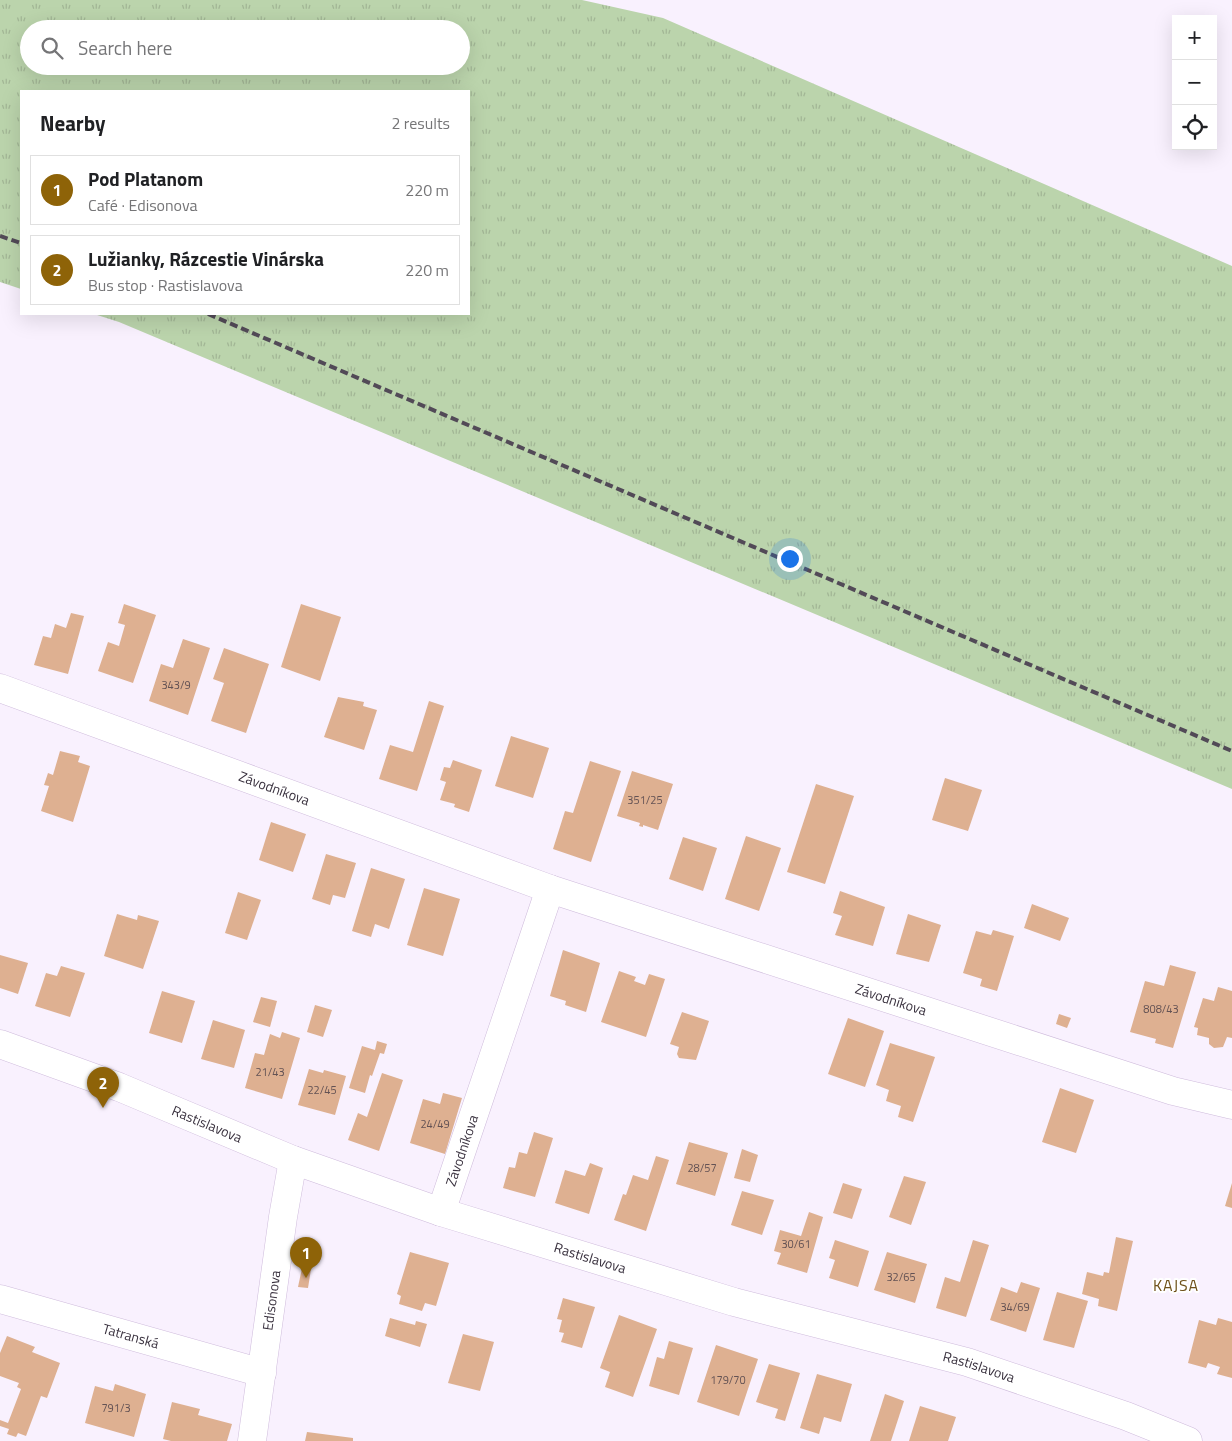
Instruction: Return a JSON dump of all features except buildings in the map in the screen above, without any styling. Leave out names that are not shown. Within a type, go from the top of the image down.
[{"type":"street","name":"Závodníkova","points":[[0,688],[550,889],[1164,1088],[1232,1105]]},
{"type":"street","name":"Závodníkova","points":[[441,1212],[550,889]]},
{"type":"street","name":"Rastislavova","points":[[0,1044],[119,1087],[294,1160],[441,1212],[734,1302],[967,1362],[1126,1416],[1188,1441]]},
{"type":"street","name":"Edisonova","points":[[252,1441],[283,1217],[294,1160]]},
{"type":"street","name":"Tatranská","points":[[0,1298],[262,1373]]},
{"type":"green space","points":[[0,0],[582,0],[663,18],[1232,266],[1232,789],[119,322],[97,315],[470,315],[470,90],[20,90],[20,289],[0,282]]},
{"type":"railway","points":[[0,236],[20,243]]},
{"type":"railway","points":[[210,315],[1232,751]]},
{"type":"place","name":"Lužianky, Rázcestie Vinárska","points":[[103,1108]]},
{"type":"place","name":"Pod Platanom","points":[[306,1278]]},
{"type":"district","name":"KAJSA","points":[[1176,1285]]}]
